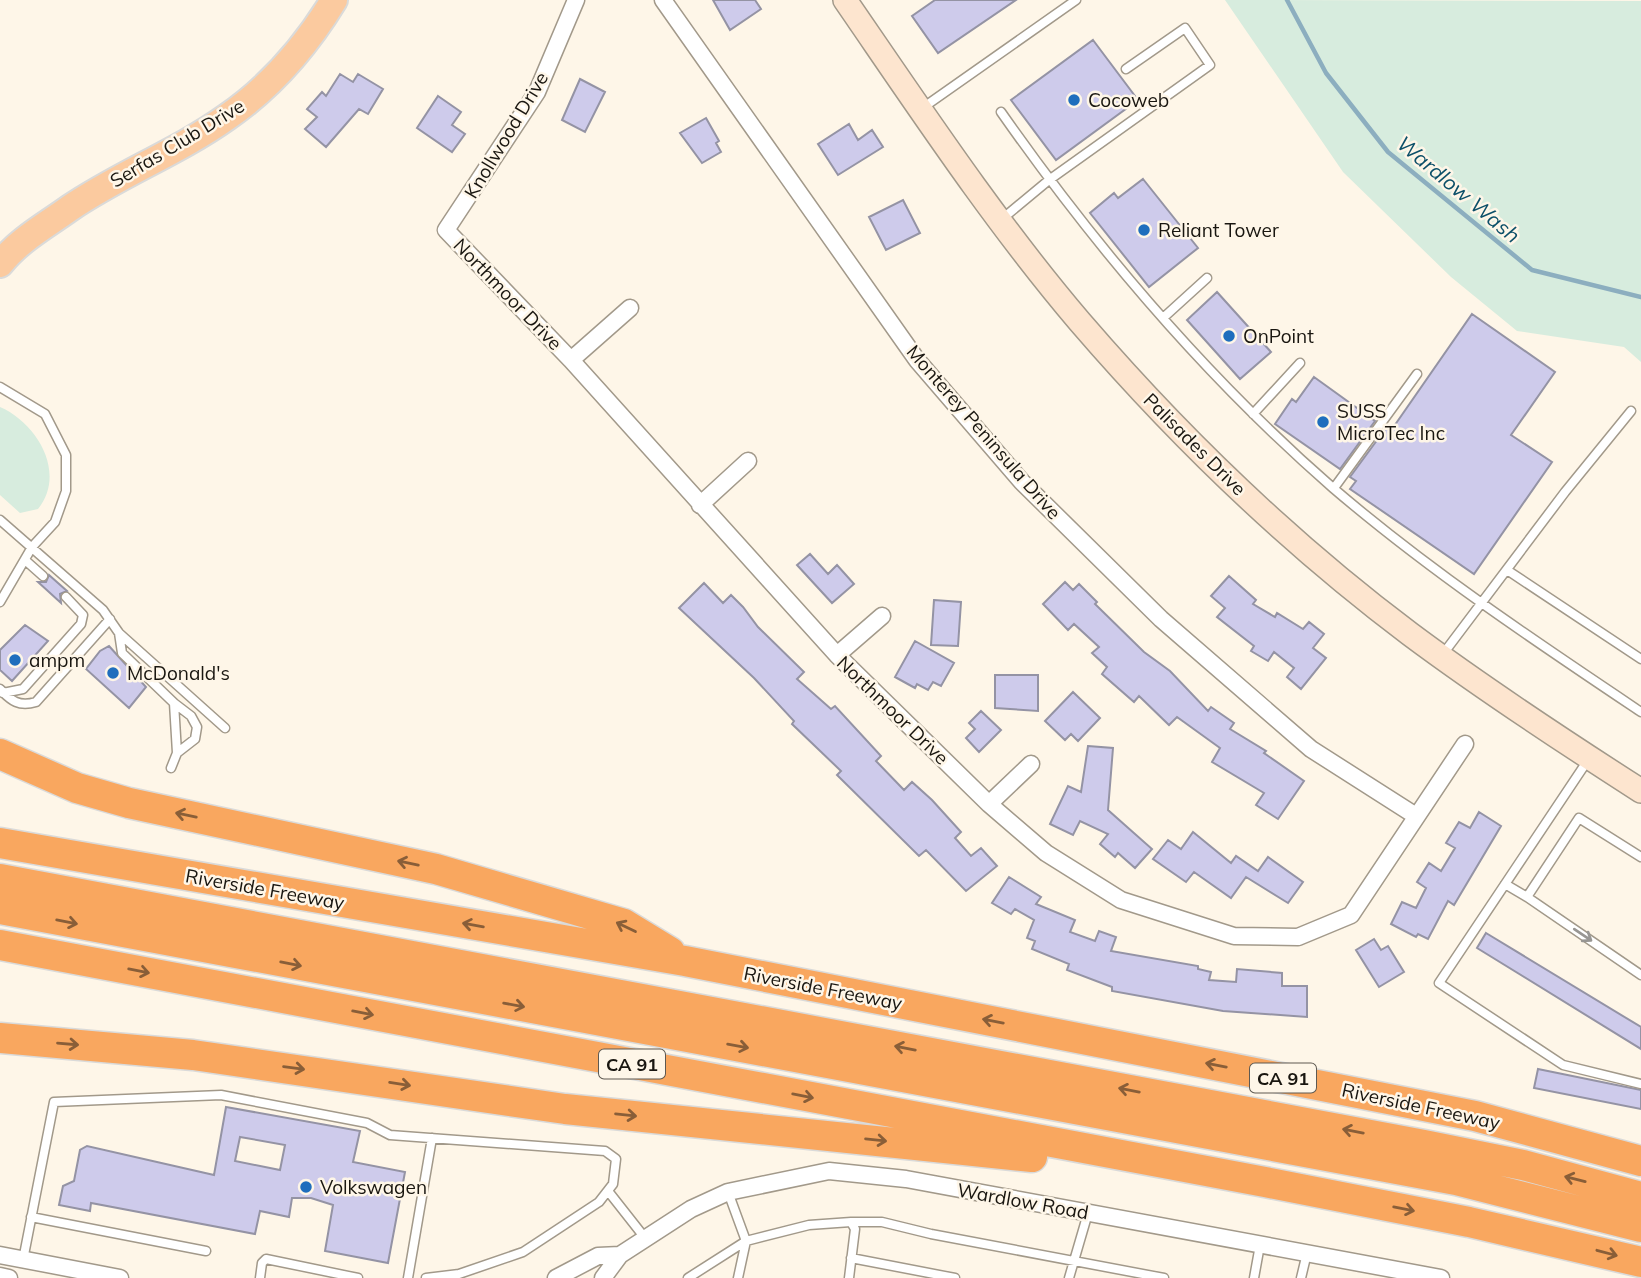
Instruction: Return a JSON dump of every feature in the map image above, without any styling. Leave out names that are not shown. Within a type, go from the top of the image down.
[{"type":"highway","points":[[0,754],[77,788],[129,803],[436,869],[624,924],[685,961]]},
{"type":"highway","name":"Riverside Freeway","points":[[5,842],[685,961],[1475,1116],[1641,1161]]},
{"type":"highway","points":[[0,879],[1411,1142],[1523,1165],[1641,1196]]},
{"type":"highway","points":[[0,909],[1443,1178],[1584,1210],[1641,1227]]},
{"type":"highway","name":"CA 91","points":[[0,945],[1265,1182],[1482,1225],[1641,1262]]},
{"type":"highway","points":[[0,1038],[205,1057],[565,1109],[1265,1182]]},
{"type":"main road","name":"Serfas Club Drive","points":[[3,254],[91,194],[217,123],[250,100],[286,67],[334,0]]},
{"type":"street","name":"Knollwood Drive","points":[[446,230],[537,92],[576,0]]},
{"type":"street","name":"Monterey Peninsula Drive","points":[[663,0],[917,360],[1022,482],[1161,619],[1311,749],[1416,816]]},
{"type":"street","name":"Palisades Drive","points":[[845,0],[999,221],[1126,374],[1229,479],[1330,570],[1441,656],[1641,791]]},
{"type":"street","name":"Northmoor Drive","points":[[446,230],[571,360],[837,655],[989,804],[1046,853],[1121,900],[1234,936],[1298,937],[1351,915],[1465,744]]},
{"type":"street","points":[[571,360],[630,308]]},
{"type":"street","points":[[700,505],[748,461]]},
{"type":"street","points":[[837,655],[882,615]]},
{"type":"street","points":[[989,804],[1031,764]]},
{"type":"street","name":"Wardlow Road","points":[[603,1278],[620,1255],[691,1209],[728,1192],[829,1171],[906,1179],[1441,1278]]},
{"type":"street","points":[[0,1255],[120,1278]]},
{"type":"street","name":"Wardlow Road","points":[[556,1278],[598,1256],[620,1255]]},
{"type":"street","points":[[0,1276],[9,1278]]},
{"type":"lane","points":[[920,109],[1076,0]]},
{"type":"lane","points":[[999,221],[1049,180],[1210,65],[1185,28],[1126,69]]},
{"type":"lane","points":[[1001,111],[1049,180],[1163,318],[1253,414],[1334,488],[1482,606],[1641,712]]},
{"type":"lane","points":[[1163,318],[1207,278]]},
{"type":"lane","points":[[1253,414],[1300,363]]},
{"type":"lane","points":[[1334,488],[1418,374]]},
{"type":"lane","points":[[0,387],[45,414],[66,455],[66,491],[55,522],[32,547],[0,602]]},
{"type":"lane","points":[[1441,656],[1482,606],[1564,492],[1630,411]]},
{"type":"lane","points":[[0,520],[103,610],[120,633],[225,728]]},
{"type":"lane","points":[[25,560],[43,576]]},
{"type":"lane","points":[[1507,570],[1641,659]]},
{"type":"lane","points":[[2,691],[23,689],[81,624],[83,615],[66,597]]},
{"type":"lane","points":[[2,691],[15,703],[26,705],[36,702],[110,619]]},
{"type":"lane","points":[[120,633],[121,653],[191,716],[197,727],[195,738],[177,753]]},
{"type":"lane","points":[[171,768],[177,753],[174,703]]},
{"type":"lane","points":[[1589,757],[1439,983],[1563,1065],[1641,1084]]},
{"type":"lane","points":[[1527,897],[1579,818],[1641,857]]},
{"type":"lane","points":[[1505,884],[1641,975]]},
{"type":"lane","points":[[23,1259],[54,1102],[221,1095],[367,1124],[390,1135],[605,1151],[616,1159],[614,1184],[599,1202],[523,1252],[459,1274],[426,1278]]},
{"type":"lane","points":[[408,1278],[432,1138]]},
{"type":"lane","points":[[608,1191],[645,1238]]},
{"type":"lane","points":[[728,1192],[746,1241],[738,1278]]},
{"type":"lane","points":[[1069,1278],[1088,1213]]},
{"type":"lane","points":[[31,1217],[206,1251]]},
{"type":"lane","points":[[688,1278],[746,1241],[809,1225],[864,1220],[1164,1278]]},
{"type":"lane","points":[[849,1278],[855,1229],[851,1222]]},
{"type":"lane","points":[[1254,1278],[1260,1245]]},
{"type":"lane","points":[[1301,1278],[1307,1253]]},
{"type":"lane","points":[[851,1258],[955,1278]]},
{"type":"lane","points":[[260,1278],[262,1263],[267,1259],[358,1278]]},
{"type":"green space","points":[[1225,0],[1641,1],[1641,362],[1624,347],[1517,331],[1451,277],[1343,172]]},
{"type":"green space","points":[[0,407],[26,425],[44,450],[50,480],[38,509],[20,513],[0,495]]},
{"type":"building","points":[[713,0],[755,0],[761,9],[730,30]]},
{"type":"building","points":[[935,0],[1016,0],[938,53],[912,16]]},
{"type":"building","name":"Cocoweb","points":[[1093,40],[1138,100],[1056,160],[1011,100]]},
{"type":"building","points":[[340,74],[353,82],[358,74],[383,89],[368,114],[359,109],[326,147],[305,129],[317,117],[307,109],[322,92],[326,96]]},
{"type":"building","points":[[580,79],[605,92],[585,132],[562,120]]},
{"type":"building","points":[[438,96],[461,112],[452,125],[465,134],[452,152],[417,128]]},
{"type":"building","points":[[706,118],[719,141],[716,143],[721,152],[702,163],[680,133]]},
{"type":"building","points":[[849,124],[858,140],[872,130],[883,147],[838,175],[818,144]]},
{"type":"building","name":"Reliant Tower","points":[[1143,179],[1198,248],[1149,287],[1090,213],[1114,193],[1118,198]]},
{"type":"building","points":[[903,200],[920,233],[886,250],[869,217]]},
{"type":"building","name":"OnPoint","points":[[1217,292],[1271,352],[1240,379],[1187,320]]},
{"type":"building","points":[[1472,314],[1555,372],[1511,435],[1552,462],[1474,574],[1350,489],[1356,481],[1350,477],[1386,428],[1390,432]]},
{"type":"building","name":"SUSS MicroTec Inc","points":[[1314,377],[1375,421],[1340,469],[1275,424],[1292,399],[1296,402]]},
{"type":"building","points":[[810,554],[828,574],[837,565],[854,584],[832,603],[797,565]]},
{"type":"building","points":[[49,575],[67,591],[60,594],[61,603],[38,582],[46,582]]},
{"type":"building","points":[[1229,576],[1256,600],[1253,604],[1275,617],[1277,613],[1303,629],[1309,622],[1324,634],[1313,648],[1326,658],[1301,689],[1287,677],[1294,668],[1274,652],[1268,661],[1251,651],[1254,646],[1217,617],[1225,608],[1211,596]]},
{"type":"building","points":[[1065,582],[1073,590],[1079,584],[1097,602],[1095,604],[1144,652],[1170,671],[1208,711],[1211,707],[1234,723],[1230,729],[1266,751],[1264,753],[1304,781],[1278,819],[1256,805],[1264,793],[1212,762],[1220,748],[1177,717],[1169,725],[1139,696],[1134,702],[1102,674],[1107,667],[1092,653],[1099,647],[1074,624],[1068,630],[1043,604]]},
{"type":"building","points":[[704,583],[723,603],[731,595],[743,607],[758,627],[804,672],[797,679],[831,709],[835,706],[881,756],[876,761],[904,790],[912,782],[932,800],[961,832],[955,838],[971,856],[981,848],[997,866],[966,891],[926,850],[919,856],[837,775],[841,771],[792,724],[794,721],[754,678],[679,608]]},
{"type":"building","points":[[934,600],[961,602],[958,646],[931,645]]},
{"type":"building","name":"ampm","points":[[25,625],[48,641],[12,681],[0,670],[0,650]]},
{"type":"building","points":[[915,641],[954,663],[941,686],[933,682],[928,690],[917,684],[915,688],[895,677]]},
{"type":"building","name":"McDonald's","points":[[109,646],[146,687],[129,708],[86,669],[100,651]]},
{"type":"building","points":[[995,675],[1038,675],[1038,711],[995,708]]},
{"type":"building","points":[[1073,692],[1100,718],[1078,741],[1071,734],[1065,740],[1045,721]]},
{"type":"building","points":[[981,711],[1001,730],[979,752],[966,738],[975,729],[969,723]]},
{"type":"building","points":[[1088,746],[1113,748],[1108,810],[1152,849],[1135,868],[1118,853],[1115,857],[1100,844],[1108,834],[1080,821],[1073,835],[1050,824],[1068,786],[1081,792]]},
{"type":"building","points":[[1479,812],[1501,826],[1454,905],[1448,901],[1428,939],[1418,934],[1416,937],[1391,924],[1402,902],[1416,908],[1426,888],[1417,882],[1429,863],[1441,871],[1455,848],[1446,843],[1459,822],[1470,828]]},
{"type":"building","points":[[1193,832],[1231,863],[1236,856],[1258,871],[1268,857],[1303,882],[1288,903],[1246,877],[1231,898],[1194,872],[1186,882],[1153,859],[1168,840],[1181,849]]},
{"type":"building","points":[[1009,877],[1041,897],[1036,904],[1075,920],[1070,932],[1095,941],[1099,931],[1116,937],[1111,951],[1198,966],[1198,969],[1211,972],[1209,980],[1236,982],[1237,969],[1282,973],[1282,986],[1307,986],[1307,1017],[1223,1011],[1112,991],[1112,987],[1067,970],[1069,964],[1032,949],[1035,941],[1027,938],[1034,920],[1015,909],[1011,914],[992,903]]},
{"type":"building","points":[[1486,933],[1641,1027],[1641,1049],[1477,948]]},
{"type":"building","points":[[1374,939],[1381,950],[1388,946],[1404,972],[1379,987],[1356,950]]},
{"type":"building","points":[[1538,1069],[1641,1090],[1641,1109],[1534,1088]]},
{"type":"building","points":[[226,1107],[360,1131],[353,1162],[405,1172],[388,1263],[325,1251],[333,1205],[311,1198],[292,1198],[289,1217],[260,1211],[255,1234],[91,1203],[90,1211],[59,1205],[63,1186],[74,1181],[80,1150],[87,1146],[214,1175]],"holes":[[[240,1137],[285,1145],[280,1170],[235,1161]]]},
{"type":"waterway","name":"Wardlow Wash","points":[[1287,0],[1326,73],[1388,152],[1532,270],[1641,297]]},
{"type":"place","name":"Cocoweb","points":[[1074,100]]},
{"type":"place","name":"Reliant Tower","points":[[1144,230]]},
{"type":"place","name":"OnPoint","points":[[1229,336]]},
{"type":"place","name":"SUSS MicroTec Inc","points":[[1323,422]]},
{"type":"place","name":"ampm","points":[[15,660]]},
{"type":"place","name":"McDonald's","points":[[113,673]]},
{"type":"place","name":"Volkswagen","points":[[306,1187]]}]
